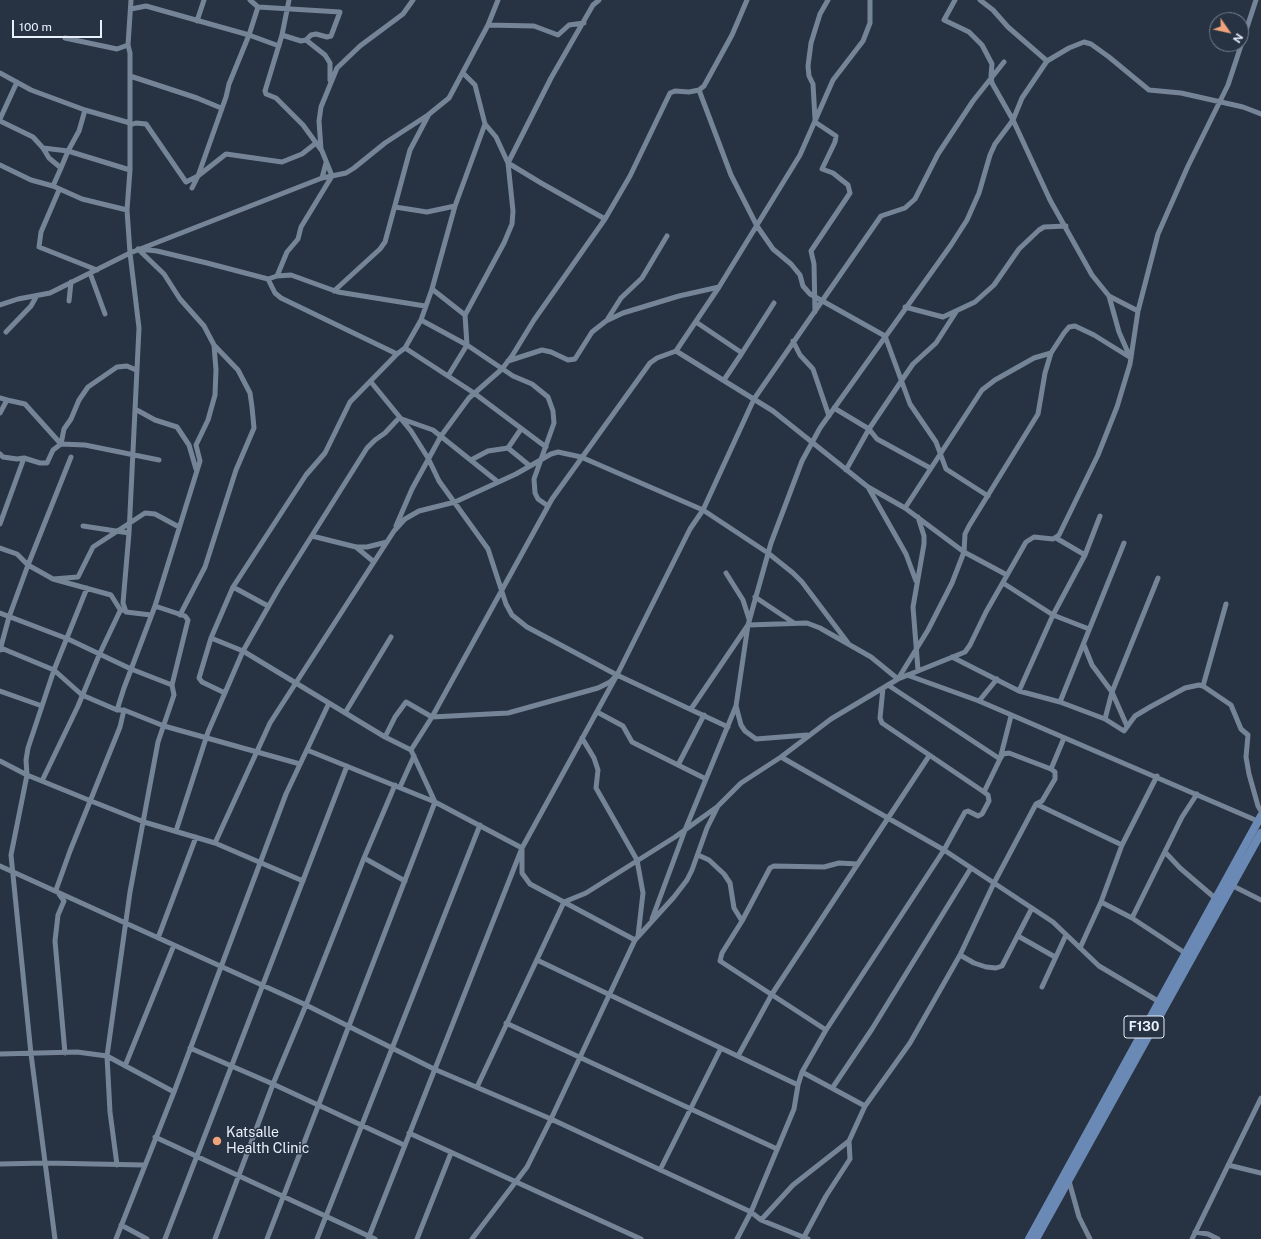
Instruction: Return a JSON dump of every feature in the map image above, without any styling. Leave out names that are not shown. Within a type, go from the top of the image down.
[{"type":"main road","name":"F130","points":[[1028,1239],[1158,1001],[1260,820]]},
{"type":"main road","name":"F130","points":[[1036,1239],[1261,833]]},
{"type":"street","points":[[126,612],[123,603],[129,522],[139,328],[130,253],[127,210],[130,170],[130,53],[128,45],[131,0]]},
{"type":"street","points":[[197,21],[204,0]]},
{"type":"street","points":[[250,0],[258,7],[340,12],[332,36],[327,37],[316,34],[311,35],[306,40],[301,41],[282,36]]},
{"type":"street","points":[[289,0],[286,9],[282,36],[265,91],[266,94],[276,98],[295,117],[322,151]]},
{"type":"street","points":[[332,176],[322,151],[319,121],[321,107],[329,85],[341,63],[404,14],[413,0]]},
{"type":"street","points":[[0,305],[18,299],[36,297],[50,293],[138,249],[322,178],[346,173],[385,143],[428,115],[449,98],[488,26],[498,0]]},
{"type":"street","points":[[508,163],[551,78],[593,5],[599,0]]},
{"type":"street","points":[[215,843],[270,723],[394,531],[428,458],[441,436],[474,393],[508,362],[534,320],[605,219],[633,169],[670,93],[675,91],[689,92],[699,90],[704,86],[732,36],[747,0]]},
{"type":"street","points":[[815,122],[813,84],[809,76],[808,66],[811,43],[820,14],[828,0]]},
{"type":"street","points":[[411,750],[432,717],[548,506],[581,457],[650,363],[657,358],[676,351],[719,287],[757,226],[800,155],[833,80],[863,41],[870,22],[870,0]]},
{"type":"street","points":[[956,0],[944,20],[969,32],[982,45],[992,64],[992,83],[1013,120],[1050,200],[1066,226],[1092,275],[1109,296],[1119,332],[1131,358]]},
{"type":"street","points":[[980,0],[993,10],[1008,28],[1047,61]]},
{"type":"street","points":[[1056,538],[1098,455],[1117,407],[1131,358],[1138,311],[1158,234],[1188,166],[1228,85],[1256,0]]},
{"type":"street","points":[[131,10],[146,6],[249,35],[279,46]]},
{"type":"street","points":[[192,188],[198,176],[258,7]]},
{"type":"street","points":[[488,26],[534,26],[558,35],[569,25],[584,23]]},
{"type":"street","points":[[65,38],[117,49],[128,45]]},
{"type":"street","points":[[306,40],[325,55],[330,63],[329,85]]},
{"type":"street","points":[[651,922],[685,830],[736,706],[749,623],[755,597],[768,553],[802,461],[834,408],[905,307],[951,245],[967,220],[979,193],[990,155],[995,144],[1013,120],[1022,98],[1047,61],[1069,48],[1084,42],[1091,44],[1149,90],[1181,93],[1243,107],[1261,114]]},
{"type":"street","points":[[368,1238],[522,848],[617,675],[684,539],[703,510],[754,399],[881,216],[905,208],[915,199],[938,154],[991,76],[1004,62]]},
{"type":"street","points":[[0,73],[31,90],[85,110],[130,124],[146,124],[186,182],[198,176],[226,154],[282,162],[302,154],[316,143]]},
{"type":"street","points":[[448,376],[467,345],[465,315],[504,243],[512,224],[513,211],[508,163],[496,137],[485,124],[475,85],[463,73]]},
{"type":"street","points":[[130,76],[197,98],[221,108]]},
{"type":"street","points":[[17,82],[0,120],[33,137],[43,148],[49,158],[61,168]]},
{"type":"street","points":[[699,90],[731,175],[757,226],[773,249],[791,264],[800,275],[803,286],[813,296],[885,336],[910,404],[936,442],[946,469],[988,496]]},
{"type":"street","points":[[53,186],[68,151],[79,131],[85,110]]},
{"type":"street","points":[[334,291],[380,249],[387,236],[410,150],[428,115]]},
{"type":"street","points":[[815,122],[836,136],[835,142],[822,169],[833,173],[848,185],[850,193],[811,250],[814,264],[813,296],[815,312]]},
{"type":"street","points":[[225,693],[202,682],[199,678],[211,638],[233,587],[306,474],[325,453],[350,402],[397,354],[405,348],[421,320],[432,289],[455,206],[485,124]]},
{"type":"street","points":[[43,148],[68,151],[130,170]]},
{"type":"street","points":[[322,178],[326,163]]},
{"type":"street","points":[[508,163],[605,219]]},
{"type":"street","points":[[0,165],[31,180],[53,186],[82,200],[127,210]]},
{"type":"street","points":[[277,276],[287,252],[298,239],[301,227],[332,176]]},
{"type":"street","points":[[59,190],[41,232],[39,247],[96,270]]},
{"type":"street","points":[[395,207],[427,212],[455,206]]},
{"type":"street","points":[[905,307],[943,317],[975,302],[994,285],[1019,249],[1039,230],[1044,227],[1066,226]]},
{"type":"street","points":[[606,321],[621,298],[642,278],[667,236]]},
{"type":"street","points":[[138,249],[157,251],[207,262],[268,279],[277,276],[291,275],[334,291],[425,306]]},
{"type":"street","points":[[138,249],[171,283],[180,299],[204,326],[214,345],[238,370],[250,393],[254,428],[230,488],[205,567],[180,615]]},
{"type":"street","points":[[90,273],[105,314]]},
{"type":"street","points":[[268,279],[275,293],[281,298],[397,354]]},
{"type":"street","points":[[69,301],[71,282]]},
{"type":"street","points":[[508,362],[542,350],[551,352],[568,360],[575,359],[592,332],[606,321],[628,311],[690,293],[719,287]]},
{"type":"street","points":[[432,289],[465,315]]},
{"type":"street","points":[[1109,296],[1138,311]]},
{"type":"street","points":[[6,332],[31,306],[36,297]]},
{"type":"street","points":[[724,380],[774,303]]},
{"type":"street","points":[[846,470],[869,429],[913,364],[936,343],[957,311]]},
{"type":"street","points":[[421,320],[467,345],[512,376],[532,384],[548,397],[553,411],[554,423],[534,479],[535,492],[538,499],[548,506]]},
{"type":"street","points":[[696,322],[742,353]]},
{"type":"street","points":[[898,679],[932,623],[952,583],[964,552],[965,534],[1038,414],[1045,373],[1051,353],[1069,327],[1075,326],[1094,335],[1131,358]]},
{"type":"street","points":[[793,341],[800,355],[812,369],[829,416]]},
{"type":"street","points":[[118,710],[124,688],[154,606],[200,461],[196,445],[208,420],[214,395],[216,370],[214,345]]},
{"type":"street","points":[[405,348],[474,393],[546,447]]},
{"type":"street","points":[[676,351],[773,411],[868,487],[918,516],[964,552],[1007,575]]},
{"type":"street","points":[[906,508],[940,452],[982,390],[995,380],[1034,358],[1051,353]]},
{"type":"street","points":[[61,444],[64,429],[79,400],[88,387],[117,367],[127,366],[136,370]]},
{"type":"street","points":[[371,382],[411,432],[428,458],[436,477],[488,549],[506,604],[512,615],[527,627],[617,675],[728,726]]},
{"type":"street","points":[[0,398],[25,404],[61,444]]},
{"type":"street","points":[[0,413],[7,400]]},
{"type":"street","points":[[834,408],[869,429],[877,439],[930,468]]},
{"type":"street","points":[[134,409],[155,420],[177,427],[189,444],[197,471]]},
{"type":"street","points":[[399,418],[433,430],[498,482]]},
{"type":"street","points":[[176,831],[206,738],[243,651],[268,606],[368,448],[399,418]]},
{"type":"street","points":[[508,448],[521,428]]},
{"type":"street","points":[[0,454],[3,457],[17,460],[24,458],[47,464],[52,450],[61,444],[85,445],[159,460]]},
{"type":"street","points":[[471,460],[488,451],[508,448],[530,466]]},
{"type":"street","points":[[394,531],[405,519],[419,511],[455,502],[558,452],[581,457],[703,510],[768,553],[802,582],[848,644]]},
{"type":"street","points":[[71,457],[28,565],[9,617],[0,649],[54,670],[82,695],[118,710],[124,710],[164,726],[300,764]]},
{"type":"street","points":[[0,524],[24,458]]},
{"type":"street","points":[[868,487],[906,554],[916,582]]},
{"type":"street","points":[[53,579],[78,577],[93,547],[129,522],[145,513],[155,514],[179,527]]},
{"type":"street","points":[[918,516],[924,536],[924,544],[916,582],[913,607],[918,670]]},
{"type":"street","points":[[1020,691],[1053,615],[1085,555],[1100,516]]},
{"type":"street","points":[[83,526],[128,533]]},
{"type":"street","points":[[312,536],[356,547],[367,547],[387,542]]},
{"type":"street","points":[[477,1087],[564,902],[586,893],[685,830],[718,806],[741,783],[781,757],[807,735],[898,679],[965,652],[970,646],[1007,575],[1029,539],[1034,537],[1056,538],[1085,555]]},
{"type":"street","points":[[1060,702],[1124,543]]},
{"type":"street","points":[[356,547],[374,562]]},
{"type":"street","points":[[0,548],[17,554],[28,565],[53,579],[111,595],[120,611]]},
{"type":"street","points":[[691,709],[749,623],[743,600],[726,573]]},
{"type":"street","points":[[1105,719],[1112,692],[1158,578]]},
{"type":"street","points":[[1003,583],[1053,615],[1089,629]]},
{"type":"street","points":[[233,587],[268,606]]},
{"type":"street","points":[[55,1239],[31,1054],[11,855],[27,775],[26,760],[28,748],[54,670],[68,639],[87,588]]},
{"type":"street","points":[[755,597],[794,623]]},
{"type":"street","points":[[1203,686],[1226,604]]},
{"type":"street","points":[[117,1165],[110,1112],[107,1056],[125,923],[158,742],[174,695],[172,685],[188,620],[187,617],[154,606]]},
{"type":"street","points":[[120,611],[151,615]]},
{"type":"street","points":[[42,781],[78,706],[100,653],[120,611]]},
{"type":"street","points":[[0,613],[68,639],[131,669],[172,685]]},
{"type":"street","points":[[749,623],[807,623],[820,628],[871,657],[898,679]]},
{"type":"street","points":[[345,713],[391,637]]},
{"type":"street","points":[[211,638],[243,651],[384,737],[411,750],[435,802],[267,1239]]},
{"type":"street","points":[[1084,645],[1092,665],[1112,692],[1126,726]]},
{"type":"street","points":[[952,656],[1020,691],[1060,702],[1105,719],[1124,731],[1126,726],[1135,716],[1157,703],[1185,688],[1199,685],[1203,686],[1231,705],[1241,729],[1248,735],[1246,757],[1256,802],[1261,811]]},
{"type":"street","points":[[384,737],[395,717],[406,702],[432,717],[508,713],[598,688],[610,682],[617,675]]},
{"type":"street","points":[[907,675],[979,701],[1011,716],[1260,820]]},
{"type":"street","points":[[979,701],[997,680]]},
{"type":"street","points":[[888,685],[1000,759]]},
{"type":"street","points":[[737,1239],[751,1212],[794,1109],[802,1072],[826,1030],[944,850],[965,812],[968,811],[978,816],[982,814],[988,801],[988,795],[984,792],[882,723],[880,718],[883,688]]},
{"type":"street","points":[[0,691],[42,706]]},
{"type":"street","points":[[116,1239],[174,1092],[286,794],[329,703]]},
{"type":"street","points":[[736,706],[741,725],[745,731],[756,739],[807,735]]},
{"type":"street","points":[[56,890],[70,851],[120,727],[124,710]]},
{"type":"street","points":[[596,712],[622,726],[632,742],[706,779]]},
{"type":"street","points":[[678,765],[704,715]]},
{"type":"street","points":[[1000,759],[1011,716]]},
{"type":"street","points":[[582,738],[594,758],[598,770],[596,788],[637,860],[643,893],[637,938]]},
{"type":"street","points":[[1051,769],[1064,738]]},
{"type":"street","points":[[307,750],[435,802],[522,848]]},
{"type":"street","points":[[761,1220],[793,1185],[849,1141],[865,1106],[910,1044],[960,955],[994,883],[1036,804],[1042,801],[1055,779],[1055,772],[1051,769],[1009,753],[1003,754],[984,792]]},
{"type":"street","points":[[215,1239],[273,1084],[364,858],[414,756]]},
{"type":"street","points":[[738,1056],[772,994],[929,756]]},
{"type":"street","points":[[781,757],[944,850],[1053,922],[1099,966],[1158,1001]]},
{"type":"street","points":[[0,761],[27,775],[144,822],[215,843],[303,881]]},
{"type":"street","points":[[165,1239],[347,766]]},
{"type":"street","points":[[1080,948],[1101,902],[1122,845],[1157,776]]},
{"type":"street","points":[[1132,918],[1186,808],[1196,794]]},
{"type":"street","points":[[1036,804],[1122,845]]},
{"type":"street","points":[[473,1239],[527,1167],[637,938],[674,897],[687,880],[698,855],[707,828],[718,806]]},
{"type":"street","points":[[317,1239],[480,825]]},
{"type":"street","points":[[158,938],[196,837]]},
{"type":"street","points":[[522,848],[522,873],[530,884],[637,938]]},
{"type":"street","points":[[1165,852],[1180,868],[1216,898]]},
{"type":"street","points":[[698,855],[709,860],[724,874],[730,883],[734,908],[742,921]]},
{"type":"street","points":[[364,858],[405,882]]},
{"type":"street","points":[[826,1030],[720,961],[722,953],[742,921],[770,868],[774,866],[824,867],[839,863],[857,864]]},
{"type":"street","points":[[0,866],[13,873],[56,890],[306,1005],[434,1069],[551,1119],[751,1212],[761,1220],[806,1238],[826,1196],[850,1159],[849,1141]]},
{"type":"street","points":[[833,1087],[872,1029],[971,868]]},
{"type":"street","points":[[1231,885],[1261,900]]},
{"type":"street","points":[[56,890],[64,901],[58,915],[55,941],[65,1053]]},
{"type":"street","points":[[1101,902],[1132,918],[1185,954]]},
{"type":"street","points":[[960,955],[974,963],[996,968],[1002,966],[1032,908]]},
{"type":"street","points":[[1042,987],[1066,934]]},
{"type":"street","points":[[1018,936],[1055,957]]},
{"type":"street","points":[[125,1066],[174,945]]},
{"type":"street","points":[[537,960],[798,1085]]},
{"type":"street","points":[[506,1023],[777,1149]]},
{"type":"street","points":[[190,1048],[404,1144]]},
{"type":"street","points":[[660,1170],[721,1048]]},
{"type":"street","points":[[0,1054],[65,1053],[107,1056],[174,1092]]},
{"type":"street","points":[[802,1072],[833,1087],[865,1106]]},
{"type":"street","points":[[1192,1239],[1261,1098]]},
{"type":"street","points":[[409,1134],[640,1239]]},
{"type":"street","points":[[155,1137],[368,1238],[375,1239]]},
{"type":"street","points":[[417,1239],[452,1153]]},
{"type":"street","points":[[0,1164],[46,1163],[144,1165]]},
{"type":"street","points":[[1228,1165],[1261,1173]]},
{"type":"street","points":[[1069,1181],[1079,1217],[1090,1239]]},
{"type":"street","points":[[121,1225],[147,1239]]},
{"type":"street","points":[[1196,1232],[1208,1234],[1218,1239]]},
{"type":"place","name":"Katsalle Health Clinic","points":[[217,1141]]}]
